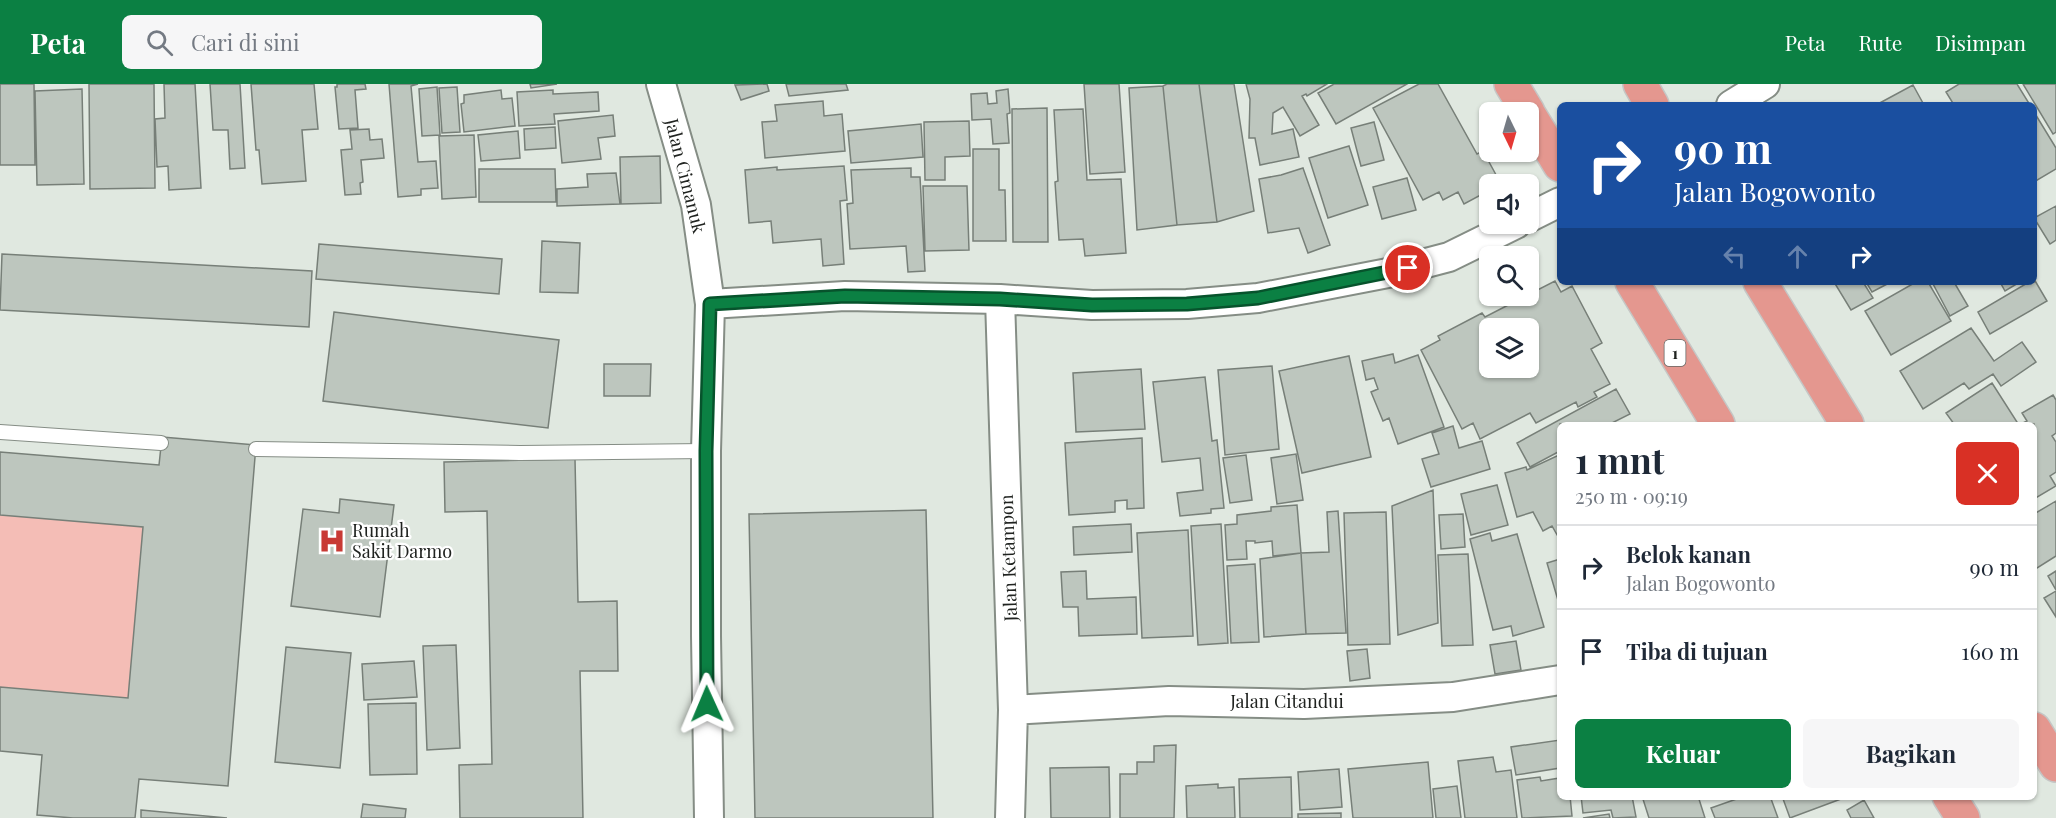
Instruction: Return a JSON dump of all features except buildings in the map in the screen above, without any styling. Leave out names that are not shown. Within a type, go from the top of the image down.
[{"type":"highway","points":[[1511,84],[1522,102]]},
{"type":"highway","points":[[1539,130],[1557,156]]},
{"type":"highway","name":"1","points":[[1634,285],[1718,422]]},
{"type":"highway","points":[[1762,285],[1846,422]]},
{"type":"highway","points":[[2037,734],[2056,765]]},
{"type":"highway","points":[[1952,800],[1963,818]]},
{"type":"street","name":"Jalan Cimanuk","points":[[661,84],[696,205],[710,304],[706,451],[709,818]]},
{"type":"street","points":[[1736,102],[1765,84]]},
{"type":"street","points":[[1539,212],[1557,204]]},
{"type":"street","points":[[710,304],[845,296],[1000,299],[1104,305],[1187,304],[1258,298],[1388,273],[1449,257],[1496,234]]},
{"type":"street","name":"Jalan Ketampon","points":[[1000,299],[1013,710],[1010,818]]},
{"type":"street","name":"Jalan Citandui","points":[[1013,710],[1169,701],[1304,704],[1453,697],[1557,680]]},
{"type":"lane","points":[[0,432],[161,443]]},
{"type":"lane","points":[[256,449],[509,453],[706,451]]},
{"type":"shaded area","points":[[0,515],[143,527],[128,698],[0,687]]},
{"type":"place","name":"Rumah Sakit Darmo","points":[[332,541]]},
{"type":"route","points":[[707,704],[706,451],[710,304],[845,296],[1000,299],[1092,305],[1187,304],[1258,298],[1408,268]]}]
